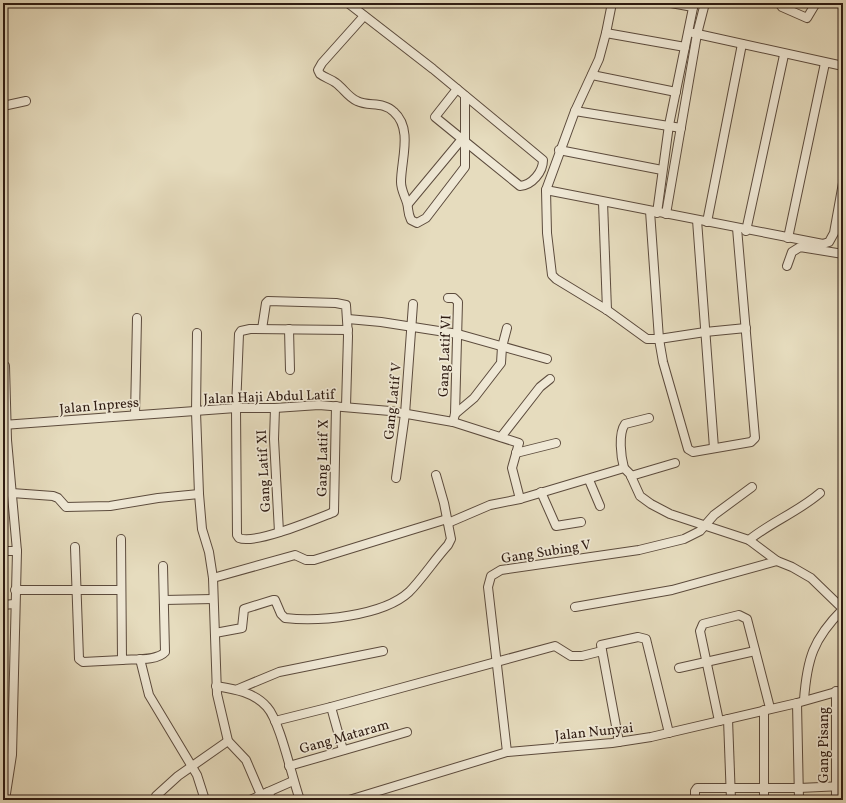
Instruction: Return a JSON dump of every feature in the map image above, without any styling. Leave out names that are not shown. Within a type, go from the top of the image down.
[{"type":"street","points":[[348,3],[458,89],[464,96],[543,160],[540,172],[527,185],[520,186],[435,117],[458,89]]},
{"type":"street","points":[[612,3],[606,32],[592,75],[559,150],[546,190],[547,233],[552,275],[556,279],[607,310],[647,339],[659,339],[704,332],[746,328]]},
{"type":"street","points":[[671,3],[693,5],[653,212],[659,339],[663,362],[688,449],[695,453],[714,448],[751,442],[755,438],[737,228]]},
{"type":"street","points":[[666,214],[697,34],[704,3]]},
{"type":"street","points":[[779,3],[782,7],[808,18],[816,3]]},
{"type":"street","points":[[364,16],[322,63],[318,70],[320,74],[335,82],[348,96],[358,102],[380,104],[393,110],[402,120],[404,146],[401,184],[402,191],[408,204],[407,212],[411,220],[417,223],[426,218],[465,167],[464,96]]},
{"type":"street","points":[[606,32],[684,47]]},
{"type":"street","points":[[688,32],[784,55],[843,66]]},
{"type":"street","points":[[708,222],[742,44]]},
{"type":"street","points":[[746,230],[784,55]]},
{"type":"street","points":[[788,238],[825,63]]},
{"type":"street","points":[[592,75],[676,92]]},
{"type":"street","points":[[3,106],[26,101]]},
{"type":"street","points":[[575,111],[681,128]]},
{"type":"street","points":[[408,204],[464,141]]},
{"type":"street","points":[[559,150],[662,170]]},
{"type":"street","points":[[546,190],[823,244],[829,242],[834,233],[843,183]]},
{"type":"street","points":[[603,202],[607,310]]},
{"type":"street","points":[[697,220],[704,332],[714,448]]},
{"type":"street","points":[[787,266],[792,252],[800,248],[843,254]]},
{"type":"street","name":"Gang Latif VI","points":[[448,298],[454,298],[458,302],[454,418]]},
{"type":"street","points":[[262,329],[266,303],[272,300],[342,303],[346,305],[348,319],[346,406]]},
{"type":"street","name":"Gang Latif V","points":[[396,478],[404,414],[413,304]]},
{"type":"street","points":[[135,415],[137,318]]},
{"type":"street","points":[[348,319],[458,334],[547,359]]},
{"type":"street","points":[[454,418],[474,398],[501,363],[502,347],[507,328]]},
{"type":"street","points":[[279,532],[246,540],[239,538],[237,535],[236,408],[239,334],[244,330],[262,329],[348,330]]},
{"type":"street","points":[[289,329],[290,370]]},
{"type":"street","points":[[197,333],[196,412],[199,494],[202,529],[209,552],[213,578],[216,686],[228,741],[246,760],[265,794],[272,800]]},
{"type":"street","points":[[5,366],[5,425],[16,552],[12,755],[5,800]]},
{"type":"street","points":[[501,437],[540,387],[550,379]]},
{"type":"street","name":"Jalan Haji Abdul Latif","points":[[196,412],[236,408],[275,408],[319,405],[346,406],[404,414],[454,418],[519,443],[516,453]]},
{"type":"street","name":"Gang Latif X","points":[[279,532],[334,512],[336,406]]},
{"type":"street","name":"Gang Latif XI","points":[[275,408],[274,439],[279,532]]},
{"type":"street","name":"Jalan Inpress","points":[[5,425],[196,412]]},
{"type":"street","points":[[649,418],[625,424],[622,428],[620,452],[624,468],[631,476],[640,496],[651,504],[670,514],[749,540],[777,561],[811,578],[843,609],[832,620],[814,647],[806,672],[801,701],[799,800]]},
{"type":"street","points":[[520,499],[512,472],[516,453],[556,443]]},
{"type":"street","points":[[631,476],[675,463]]},
{"type":"street","points":[[213,578],[295,555],[306,560],[314,560],[447,521],[490,505],[520,499],[589,480],[624,468]]},
{"type":"street","points":[[215,633],[242,628],[244,608],[274,600],[281,614],[285,618],[350,616],[387,605],[409,592],[448,545],[451,537],[436,475]]},
{"type":"street","points":[[589,480],[600,506]]},
{"type":"street","name":"Gang Subing V","points":[[507,752],[498,661],[488,587],[491,576],[501,570],[639,550],[684,539],[696,533],[706,525],[714,515],[752,487]]},
{"type":"street","points":[[541,492],[556,526],[581,522]]},
{"type":"street","points":[[12,493],[53,496],[58,498],[66,507],[110,506],[158,498],[199,494]]},
{"type":"street","points":[[749,540],[767,526],[808,504],[820,494]]},
{"type":"street","points":[[121,539],[122,660]]},
{"type":"street","points":[[75,546],[80,659],[83,662],[140,659],[165,653],[163,566]]},
{"type":"street","points":[[3,551],[16,552]]},
{"type":"street","points":[[575,606],[672,590],[777,561]]},
{"type":"street","points":[[15,590],[121,590]]},
{"type":"street","points":[[164,600],[213,599]]},
{"type":"street","points":[[3,605],[14,604]]},
{"type":"street","points":[[719,721],[700,631],[701,626],[703,624],[739,615],[744,616],[747,619],[755,651],[767,709],[764,800]]},
{"type":"street","points":[[619,742],[601,645],[638,637],[646,639],[669,733]]},
{"type":"street","points":[[275,721],[331,708],[555,646],[571,656],[582,656],[602,651]]},
{"type":"street","points":[[238,689],[279,672],[383,651]]},
{"type":"street","points":[[679,668],[755,651]]},
{"type":"street","points":[[140,659],[149,695],[199,778],[205,800]]},
{"type":"street","points":[[216,686],[238,689],[264,704],[271,712],[300,800]]},
{"type":"street","name":"Jalan Nunyai","points":[[349,800],[364,798],[414,779],[507,752],[619,742],[669,733],[840,690]]},
{"type":"street","name":"Gang Pisang","points":[[836,800],[839,786],[840,690]]},
{"type":"street","points":[[331,708],[343,750]]},
{"type":"street","points":[[728,719],[731,800]]},
{"type":"street","name":"Gang Mataram","points":[[289,766],[407,732]]},
{"type":"street","points":[[156,796],[191,767],[228,741]]},
{"type":"street","points":[[250,800],[293,781]]},
{"type":"street","points":[[695,800],[695,791],[698,788],[765,789],[839,786]]}]
